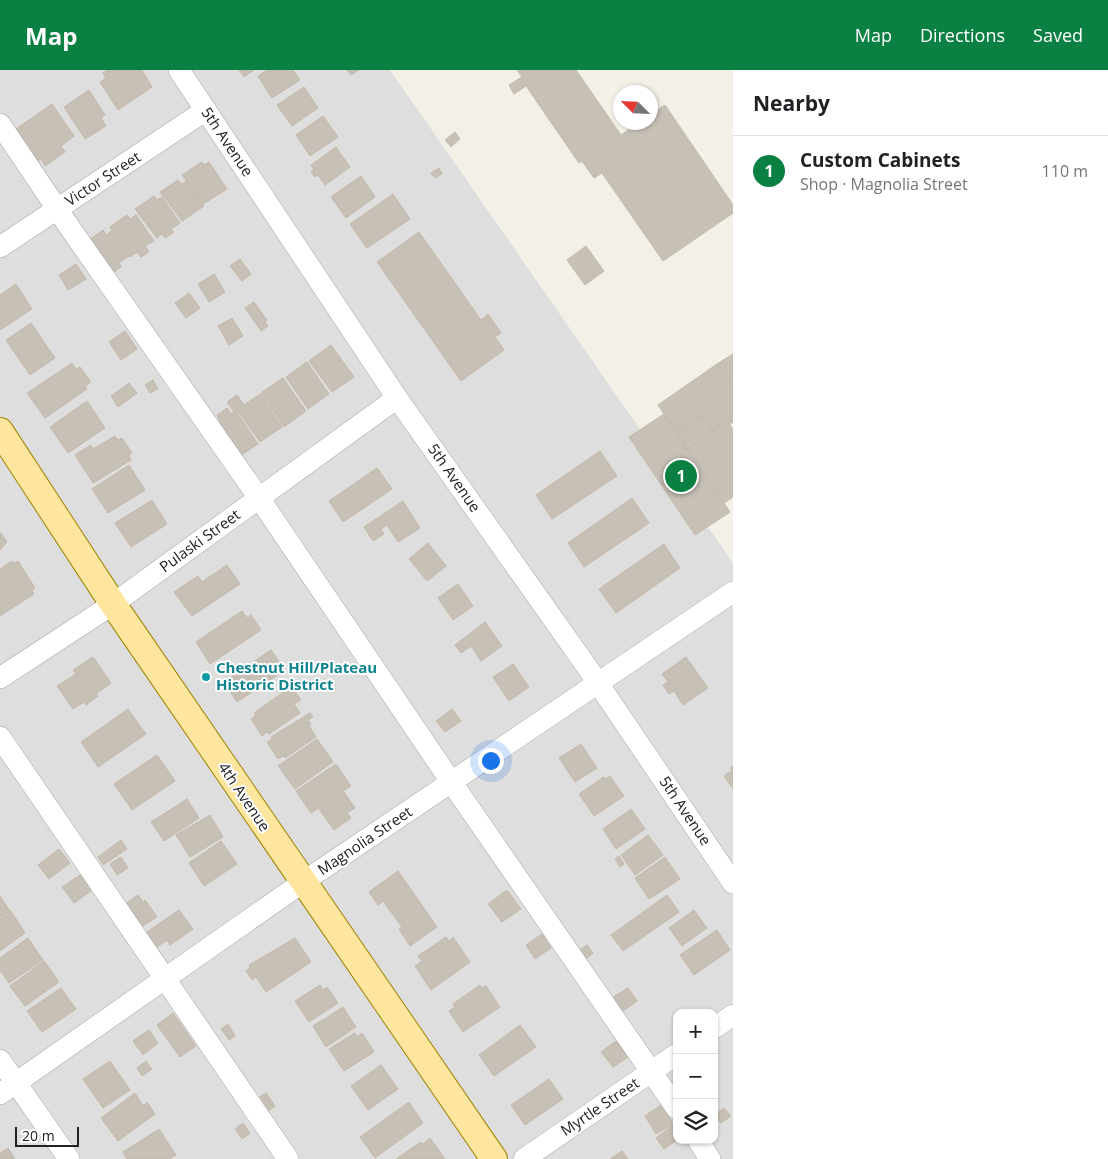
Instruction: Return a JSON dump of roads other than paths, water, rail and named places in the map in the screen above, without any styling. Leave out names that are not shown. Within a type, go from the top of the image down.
[{"type":"main road","name":"4th Avenue","points":[[0,431],[113,604],[494,1159]]},
{"type":"street","name":"5th Avenue","points":[[179,70],[397,398],[599,684],[733,883]]},
{"type":"street","name":"Victor Street","points":[[0,247],[206,110]]},
{"type":"street","points":[[0,124],[259,498],[452,783],[673,1103]]},
{"type":"street","name":"Pulaski Street","points":[[0,678],[113,604],[397,398]]},
{"type":"street","name":"Magnolia Street","points":[[8,1089],[303,882],[733,592]]},
{"type":"street","points":[[0,737],[288,1159]]},
{"type":"street","points":[[718,1025],[733,1015]]},
{"type":"street","name":"Myrtle Street","points":[[524,1159],[673,1057]]},
{"type":"street","points":[[0,1060],[8,1089],[69,1159]]},
{"type":"street","points":[[701,1144],[710,1159]]},
{"type":"place","name":"Custom Cabinets","points":[[681,476]]},
{"type":"place","name":"Chestnut Hill/Plateau Historic District","points":[[206,677]]}]
